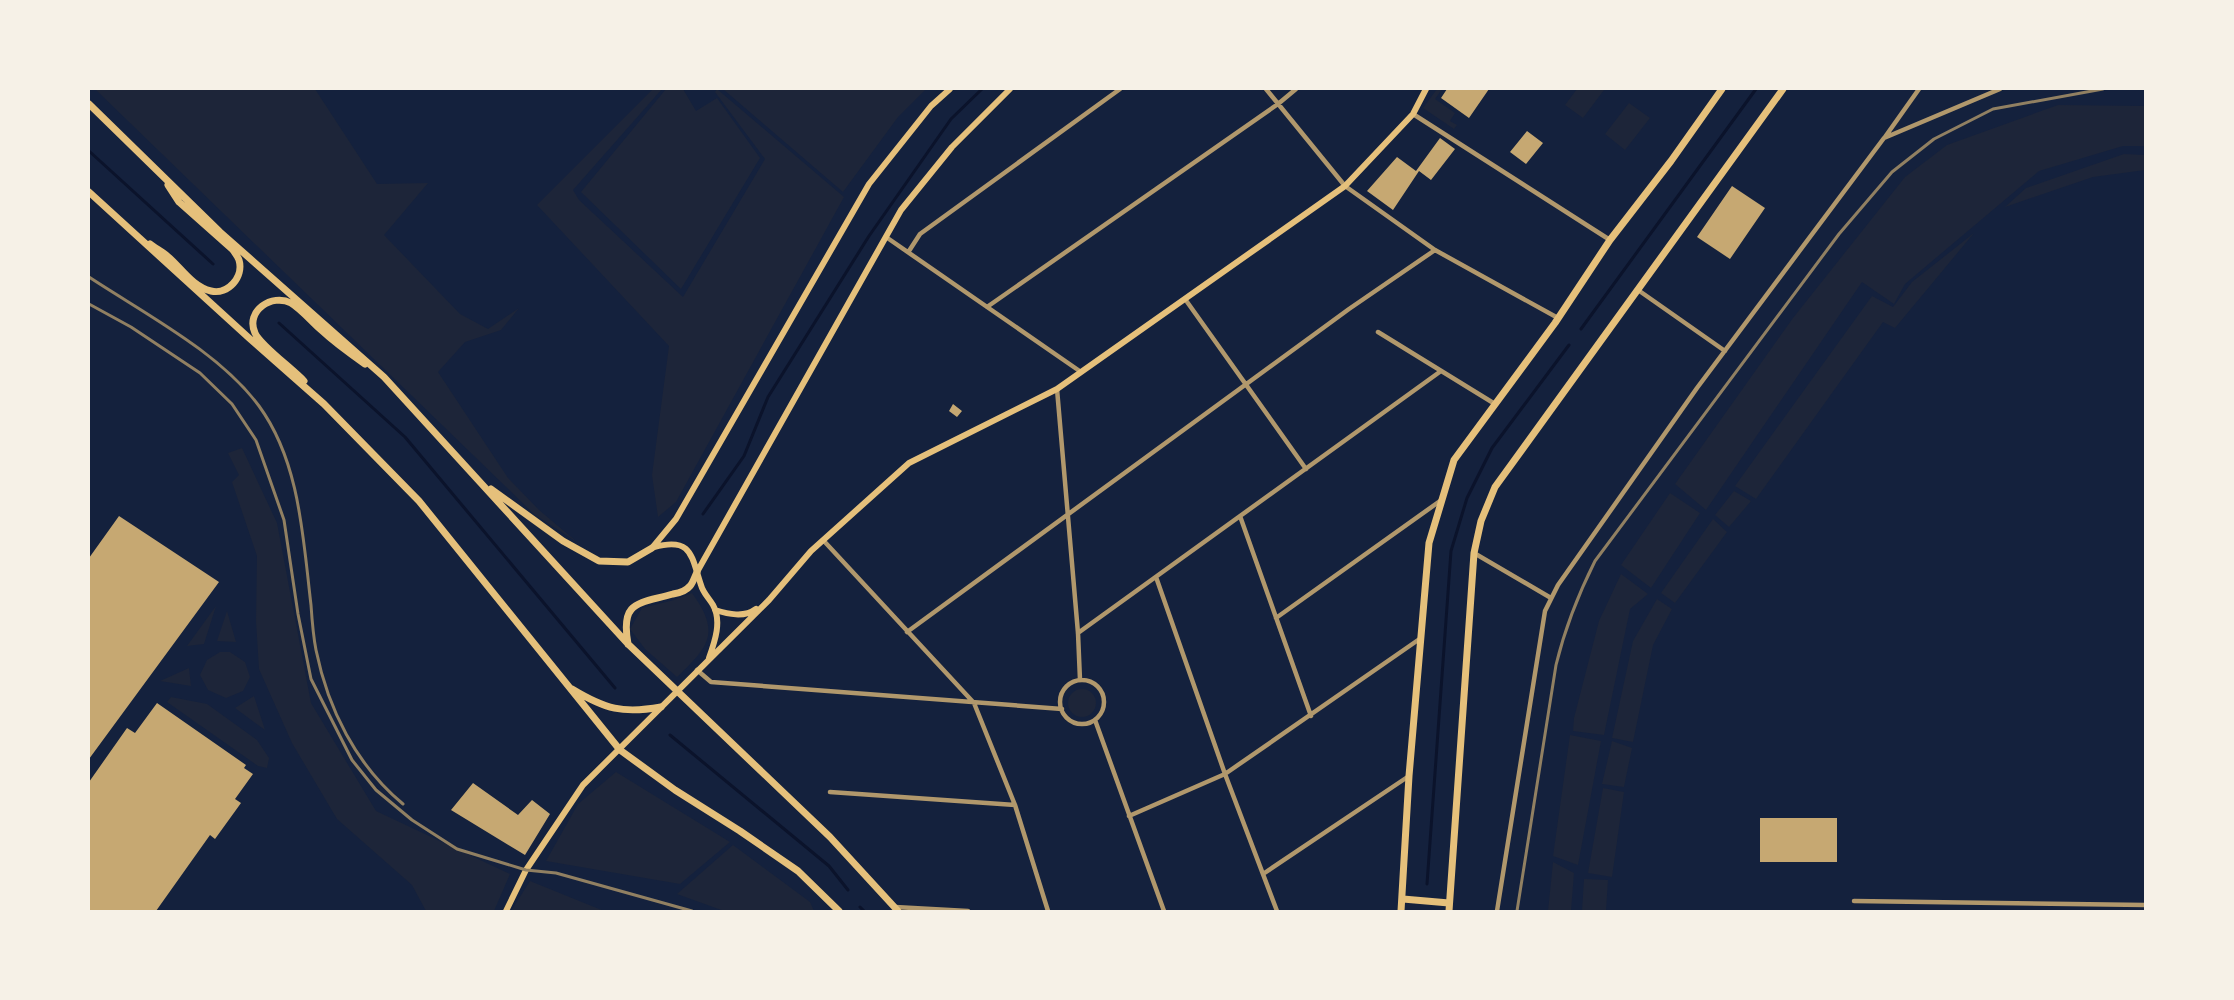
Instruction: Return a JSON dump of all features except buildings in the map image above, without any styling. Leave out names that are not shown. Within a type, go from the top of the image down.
[{"type":"main road","points":[[652,548],[676,519],[869,184],[931,106],[950,89]]},
{"type":"main road","points":[[628,644],[625,627],[626,617],[632,608],[640,602],[680,592],[690,586],[901,210],[952,146],[1010,89]]},
{"type":"main road","points":[[506,911],[526,870],[578,791],[769,600],[811,551],[909,462],[1057,389],[1345,186],[1413,114],[1426,89]]},
{"type":"main road","points":[[1401,911],[1409,776],[1429,543],[1440,501],[1454,460],[1558,318],[1610,240],[1672,161],[1722,89]]},
{"type":"main road","points":[[1449,911],[1474,553],[1481,521],[1495,488],[1783,89]]},
{"type":"main road","points":[[89,104],[220,232],[384,377],[628,644],[830,837],[896,909]]},
{"type":"main road","points":[[133,233],[166,255],[200,287],[212,292],[224,290],[234,283],[239,273],[239,260],[233,250],[179,202],[160,174]]},
{"type":"main road","points":[[89,192],[320,401],[419,501],[620,750],[798,871],[830,900],[839,911]]},
{"type":"main road","points":[[320,401],[302,379],[255,333],[253,321],[257,310],[267,302],[279,300],[291,303],[338,346],[384,377]]},
{"type":"main road","points":[[479,481],[564,542],[599,561],[628,562],[652,548],[673,543],[685,549],[691,556],[704,593],[715,610],[716,634],[708,661]]},
{"type":"main road","points":[[715,610],[730,615],[751,613],[769,600]]},
{"type":"main road","points":[[568,686],[590,700],[617,710],[638,711],[663,705]]},
{"type":"main road","points":[[1403,899],[1449,903]]},
{"type":"street","points":[[909,251],[920,234],[1120,89]]},
{"type":"street","points":[[1266,89],[1345,186],[1435,250],[1558,318]]},
{"type":"street","points":[[987,307],[1278,104],[1296,89]]},
{"type":"street","points":[[1497,911],[1545,611],[1551,598],[1563,577],[1725,351],[1919,89]]},
{"type":"street","points":[[1884,138],[2000,89]]},
{"type":"street","points":[[1413,114],[1610,240]]},
{"type":"street","points":[[886,237],[909,251],[1081,372]]},
{"type":"street","points":[[907,632],[1349,309],[1435,250]]},
{"type":"street","points":[[1638,290],[1725,351]]},
{"type":"street","points":[[1185,299],[1306,470]]},
{"type":"street","points":[[1378,332],[1495,404]]},
{"type":"street","points":[[1078,633],[1306,470],[1441,370]]},
{"type":"street","points":[[1057,389],[1078,633],[1080,680]]},
{"type":"street","points":[[1276,618],[1440,501]]},
{"type":"street","points":[[1240,516],[1311,716]]},
{"type":"street","points":[[823,540],[974,703],[1015,805],[1048,911]]},
{"type":"street","points":[[1474,553],[1551,598]]},
{"type":"street","points":[[1156,577],[1225,774],[1277,911]]},
{"type":"street","points":[[1129,816],[1225,774],[1422,637]]},
{"type":"street","points":[[697,670],[711,682],[1062,709]]},
{"type":"street","points":[[1080,680],[1094,684],[1103,694],[1103,708],[1095,720],[1088,723],[1075,722],[1064,715],[1060,702],[1064,690],[1080,680]]},
{"type":"street","points":[[1095,720],[1164,911]]},
{"type":"street","points":[[1263,874],[1409,776]]},
{"type":"street","points":[[830,792],[1015,805]]},
{"type":"street","points":[[1854,902],[2145,906]]},
{"type":"street","points":[[1948,904],[1948,911]]},
{"type":"street","points":[[896,909],[968,911]]},
{"type":"shaded area","points":[[95,89],[315,89],[377,184],[428,183],[384,235],[460,314],[488,329],[519,308],[501,330],[465,342],[438,372],[508,478],[539,510],[577,542],[535,515]]},
{"type":"shaded area","points":[[653,89],[662,89],[573,190],[579,200],[683,297],[765,159],[715,92],[717,89],[844,197],[676,502],[658,517],[652,475],[669,346],[537,205]]},
{"type":"shaded area","points":[[666,89],[683,89],[696,111],[717,98],[760,158],[681,289],[581,192]]},
{"type":"shaded area","points":[[723,89],[926,89],[898,117],[843,192]]},
{"type":"shaded area","points":[[1437,89],[1442,89],[1435,99],[1455,113],[1450,121],[1457,125],[1454,129],[1423,108]]},
{"type":"shaded area","points":[[1577,89],[1604,90],[1583,118],[1565,105]]},
{"type":"shaded area","points":[[1629,103],[1650,118],[1625,150],[1605,134]]},
{"type":"shaded area","points":[[2058,105],[2145,106],[2145,146],[2123,146],[2039,171],[1905,284],[1894,304],[1862,282],[1706,510],[1675,484],[1793,318],[1905,177],[1947,145]]},
{"type":"shaded area","points":[[2124,154],[2145,155],[2145,170],[2093,177],[2005,207],[2026,188]]},
{"type":"shaded area","points":[[1974,233],[1895,328],[1883,322],[1756,499],[1735,486],[1872,296],[1893,307],[1912,282]]},
{"type":"shaded area","points":[[242,448],[277,523],[311,703],[376,811],[510,874],[494,911],[426,911],[412,885],[337,819],[292,743],[259,669],[256,621],[257,556],[232,482],[239,475],[228,453]]},
{"type":"shaded area","points":[[1734,491],[1751,501],[1729,527],[1715,515]]},
{"type":"shaded area","points":[[1670,493],[1700,513],[1651,588],[1621,565]]},
{"type":"shaded area","points":[[1713,519],[1727,532],[1675,603],[1661,593]]},
{"type":"shaded area","points":[[1621,574],[1648,594],[1630,609],[1604,735],[1573,731],[1574,718],[1599,621]]},
{"type":"shaded area","points":[[692,593],[706,619],[707,638],[697,656],[677,677],[645,649],[630,629],[642,608],[674,600]]},
{"type":"shaded area","points":[[1657,599],[1672,609],[1653,645],[1633,742],[1612,738],[1633,641]]},
{"type":"shaded area","points":[[216,606],[204,644],[187,646]]},
{"type":"shaded area","points":[[227,611],[236,642],[217,641]]},
{"type":"shaded area","points":[[220,652],[230,652],[245,662],[250,677],[243,691],[226,698],[208,690],[200,675],[207,660]]},
{"type":"shaded area","points":[[189,668],[191,686],[160,681]]},
{"type":"shaded area","points":[[1082,689],[1092,693],[1096,703],[1092,713],[1082,717],[1072,713],[1068,703],[1072,693]]},
{"type":"shaded area","points":[[254,696],[265,730],[235,708]]},
{"type":"shaded area","points":[[171,697],[207,704],[257,740],[269,758],[267,768],[258,766],[167,702]]},
{"type":"shaded area","points":[[1570,735],[1601,741],[1578,865],[1553,856]]},
{"type":"shaded area","points":[[1612,741],[1632,748],[1624,787],[1602,784]]},
{"type":"shaded area","points":[[616,772],[730,842],[680,884],[546,861],[578,804]]},
{"type":"shaded area","points":[[1603,788],[1624,792],[1612,877],[1588,873]]},
{"type":"shaded area","points":[[733,845],[810,902],[814,911],[724,911],[677,894]]},
{"type":"shaded area","points":[[1553,862],[1574,873],[1571,911],[1548,911]]},
{"type":"shaded area","points":[[1584,879],[1608,880],[1606,911],[1582,911]]},
{"type":"shaded area","points":[[530,881],[604,911],[511,911]]},
{"type":"waterway","points":[[703,514],[744,456],[768,397],[869,236],[951,119],[982,89]]},
{"type":"waterway","points":[[1581,329],[1756,89]]},
{"type":"waterway","points":[[89,151],[213,264]]},
{"type":"waterway","points":[[279,323],[405,437],[615,688]]},
{"type":"waterway","points":[[1427,884],[1451,551],[1467,498],[1492,448],[1569,345]]},
{"type":"waterway","points":[[670,735],[829,866],[848,890]]},
{"type":"waterway","points":[[860,907],[864,911]]},
{"type":"railway","points":[[1517,911],[1556,665],[1572,612],[1595,561],[1839,234],[1892,172],[1934,139],[1993,109],[2103,89]]},
{"type":"railway","points":[[89,277],[180,335],[223,368],[243,386],[273,428],[283,451],[297,501],[302,527],[315,644],[328,693],[336,714],[358,754],[386,789],[403,804]]},
{"type":"railway","points":[[89,304],[131,327],[200,373],[232,404],[256,440],[284,520],[298,614],[311,679],[352,760],[376,790],[412,820],[457,849],[526,870],[556,873],[692,911]]}]
